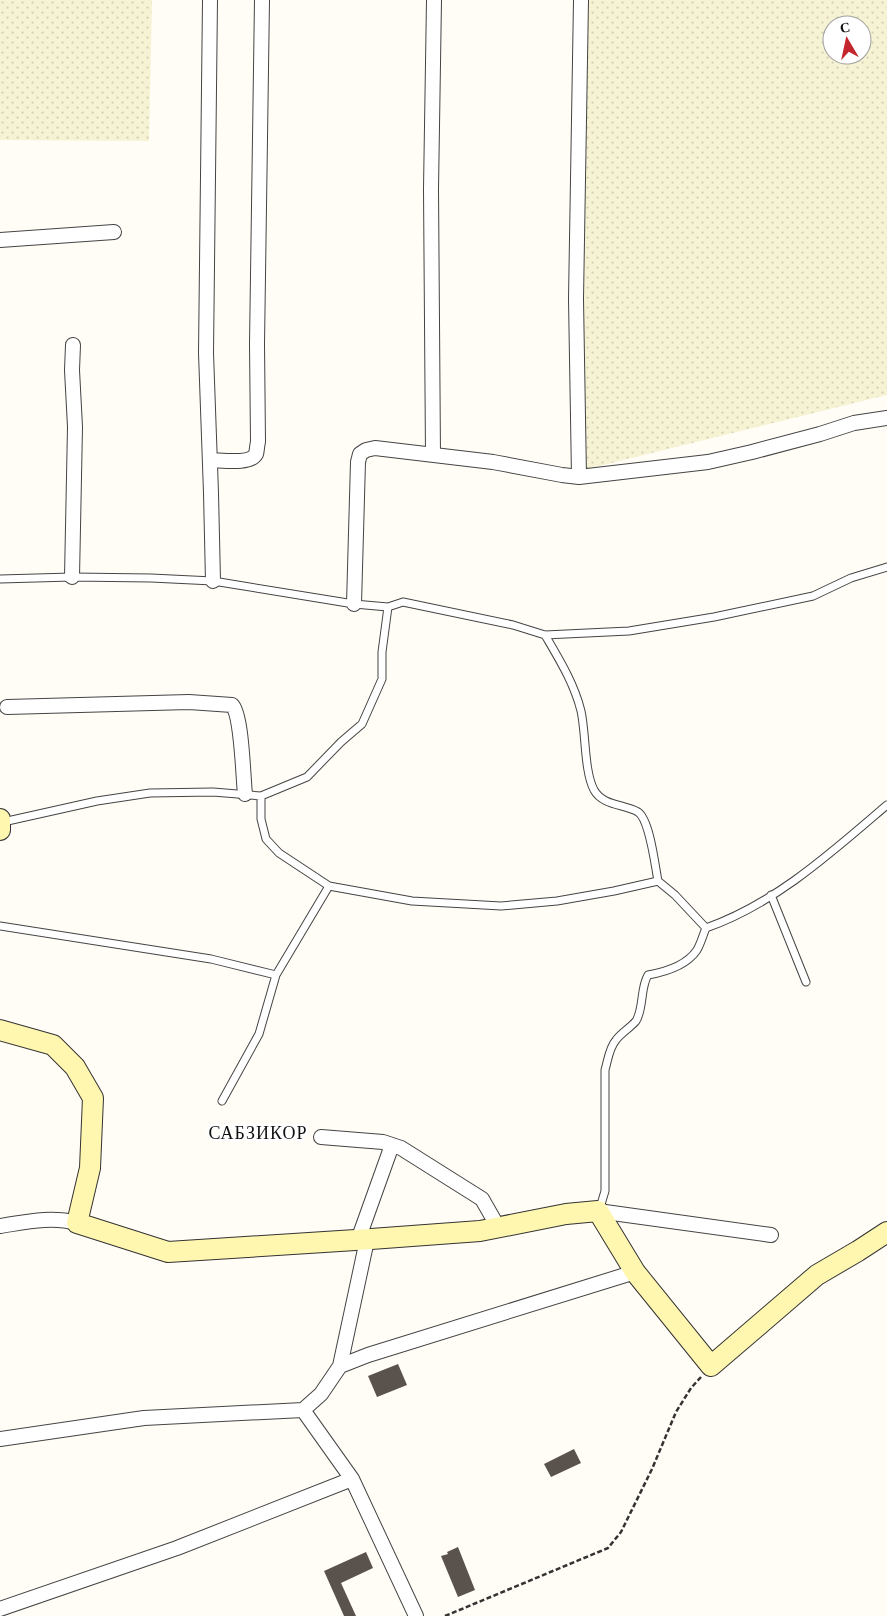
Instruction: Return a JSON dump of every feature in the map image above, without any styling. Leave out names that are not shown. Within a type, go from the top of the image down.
[{"type":"street","points":[[210,0],[206,353],[213,581]]},
{"type":"street","points":[[210,460],[242,461],[251,459],[256,454],[258,442],[257,344],[262,0]]},
{"type":"street","points":[[433,455],[431,189],[434,0]]},
{"type":"street","points":[[578,477],[576,299],[581,0]]},
{"type":"street","points":[[0,240],[114,232]]},
{"type":"street","points":[[72,577],[73,345]]},
{"type":"street","points":[[354,604],[358,462],[360,454],[366,450],[375,448],[493,462],[578,477],[708,462],[820,434],[854,423],[887,418]]},
{"type":"street","points":[[7,707],[189,702],[232,705],[236,710],[238,723],[245,794]]},
{"type":"street","points":[[0,1030],[53,1045],[75,1067],[93,1098],[90,1168],[77,1223]]},
{"type":"street","points":[[320,1138],[383,1142],[401,1148],[482,1198],[498,1227]]},
{"type":"street","points":[[0,1439],[144,1418],[303,1410],[320,1394],[340,1366],[362,1240],[392,1145]]},
{"type":"street","points":[[598,1211],[635,1272],[711,1366],[817,1275],[887,1232]]},
{"type":"street","points":[[0,1226],[46,1220],[65,1220],[168,1252],[480,1231],[566,1214],[598,1211],[771,1235]]},
{"type":"street","points":[[340,1366],[368,1354],[635,1272]]},
{"type":"street","points":[[303,1410],[352,1479],[416,1616]]},
{"type":"street","points":[[0,1609],[177,1548],[352,1479]]},
{"type":"lane","points":[[0,579],[72,577],[213,581],[354,604],[388,607],[404,602],[513,625],[545,635],[629,631],[714,617],[813,596],[852,578],[887,567]]},
{"type":"lane","points":[[0,824],[96,801],[150,793],[213,792],[261,796],[307,777],[341,742],[362,724],[382,679],[382,652],[388,607]]},
{"type":"lane","points":[[545,635],[566,671],[581,711],[588,762],[595,791],[605,800],[639,812],[648,830],[658,881],[706,928]]},
{"type":"lane","points":[[261,796],[261,819],[266,839],[279,853],[329,886],[412,901],[500,906],[557,901],[658,881]]},
{"type":"lane","points":[[598,1211],[605,1191],[605,1070],[615,1041],[636,1020],[648,975],[675,968],[696,951],[706,928],[730,919],[810,870],[887,805]]},
{"type":"lane","points":[[222,1101],[259,1034],[276,975],[329,886]]},
{"type":"lane","points":[[771,895],[806,982]]},
{"type":"lane","points":[[0,926],[211,958],[276,975]]},
{"type":"path","points":[[445,1616],[608,1548],[621,1532],[652,1468],[676,1412],[691,1388],[711,1366]]},
{"type":"shaded area","points":[[0,0],[152,0],[149,141],[0,140]]},
{"type":"shaded area","points":[[585,0],[887,0],[887,395],[575,472]]},
{"type":"building","points":[[398,1364],[407,1385],[377,1397],[368,1376]]},
{"type":"building","points":[[574,1449],[581,1463],[551,1477],[544,1464]]},
{"type":"building","points":[[458,1547],[475,1590],[458,1597],[441,1556],[448,1554],[447,1552]]},
{"type":"building","points":[[366,1552],[373,1568],[341,1583],[356,1616],[344,1616],[324,1571]]},
{"type":"district","name":"САБЗИКОР","points":[[258,1133]]}]
